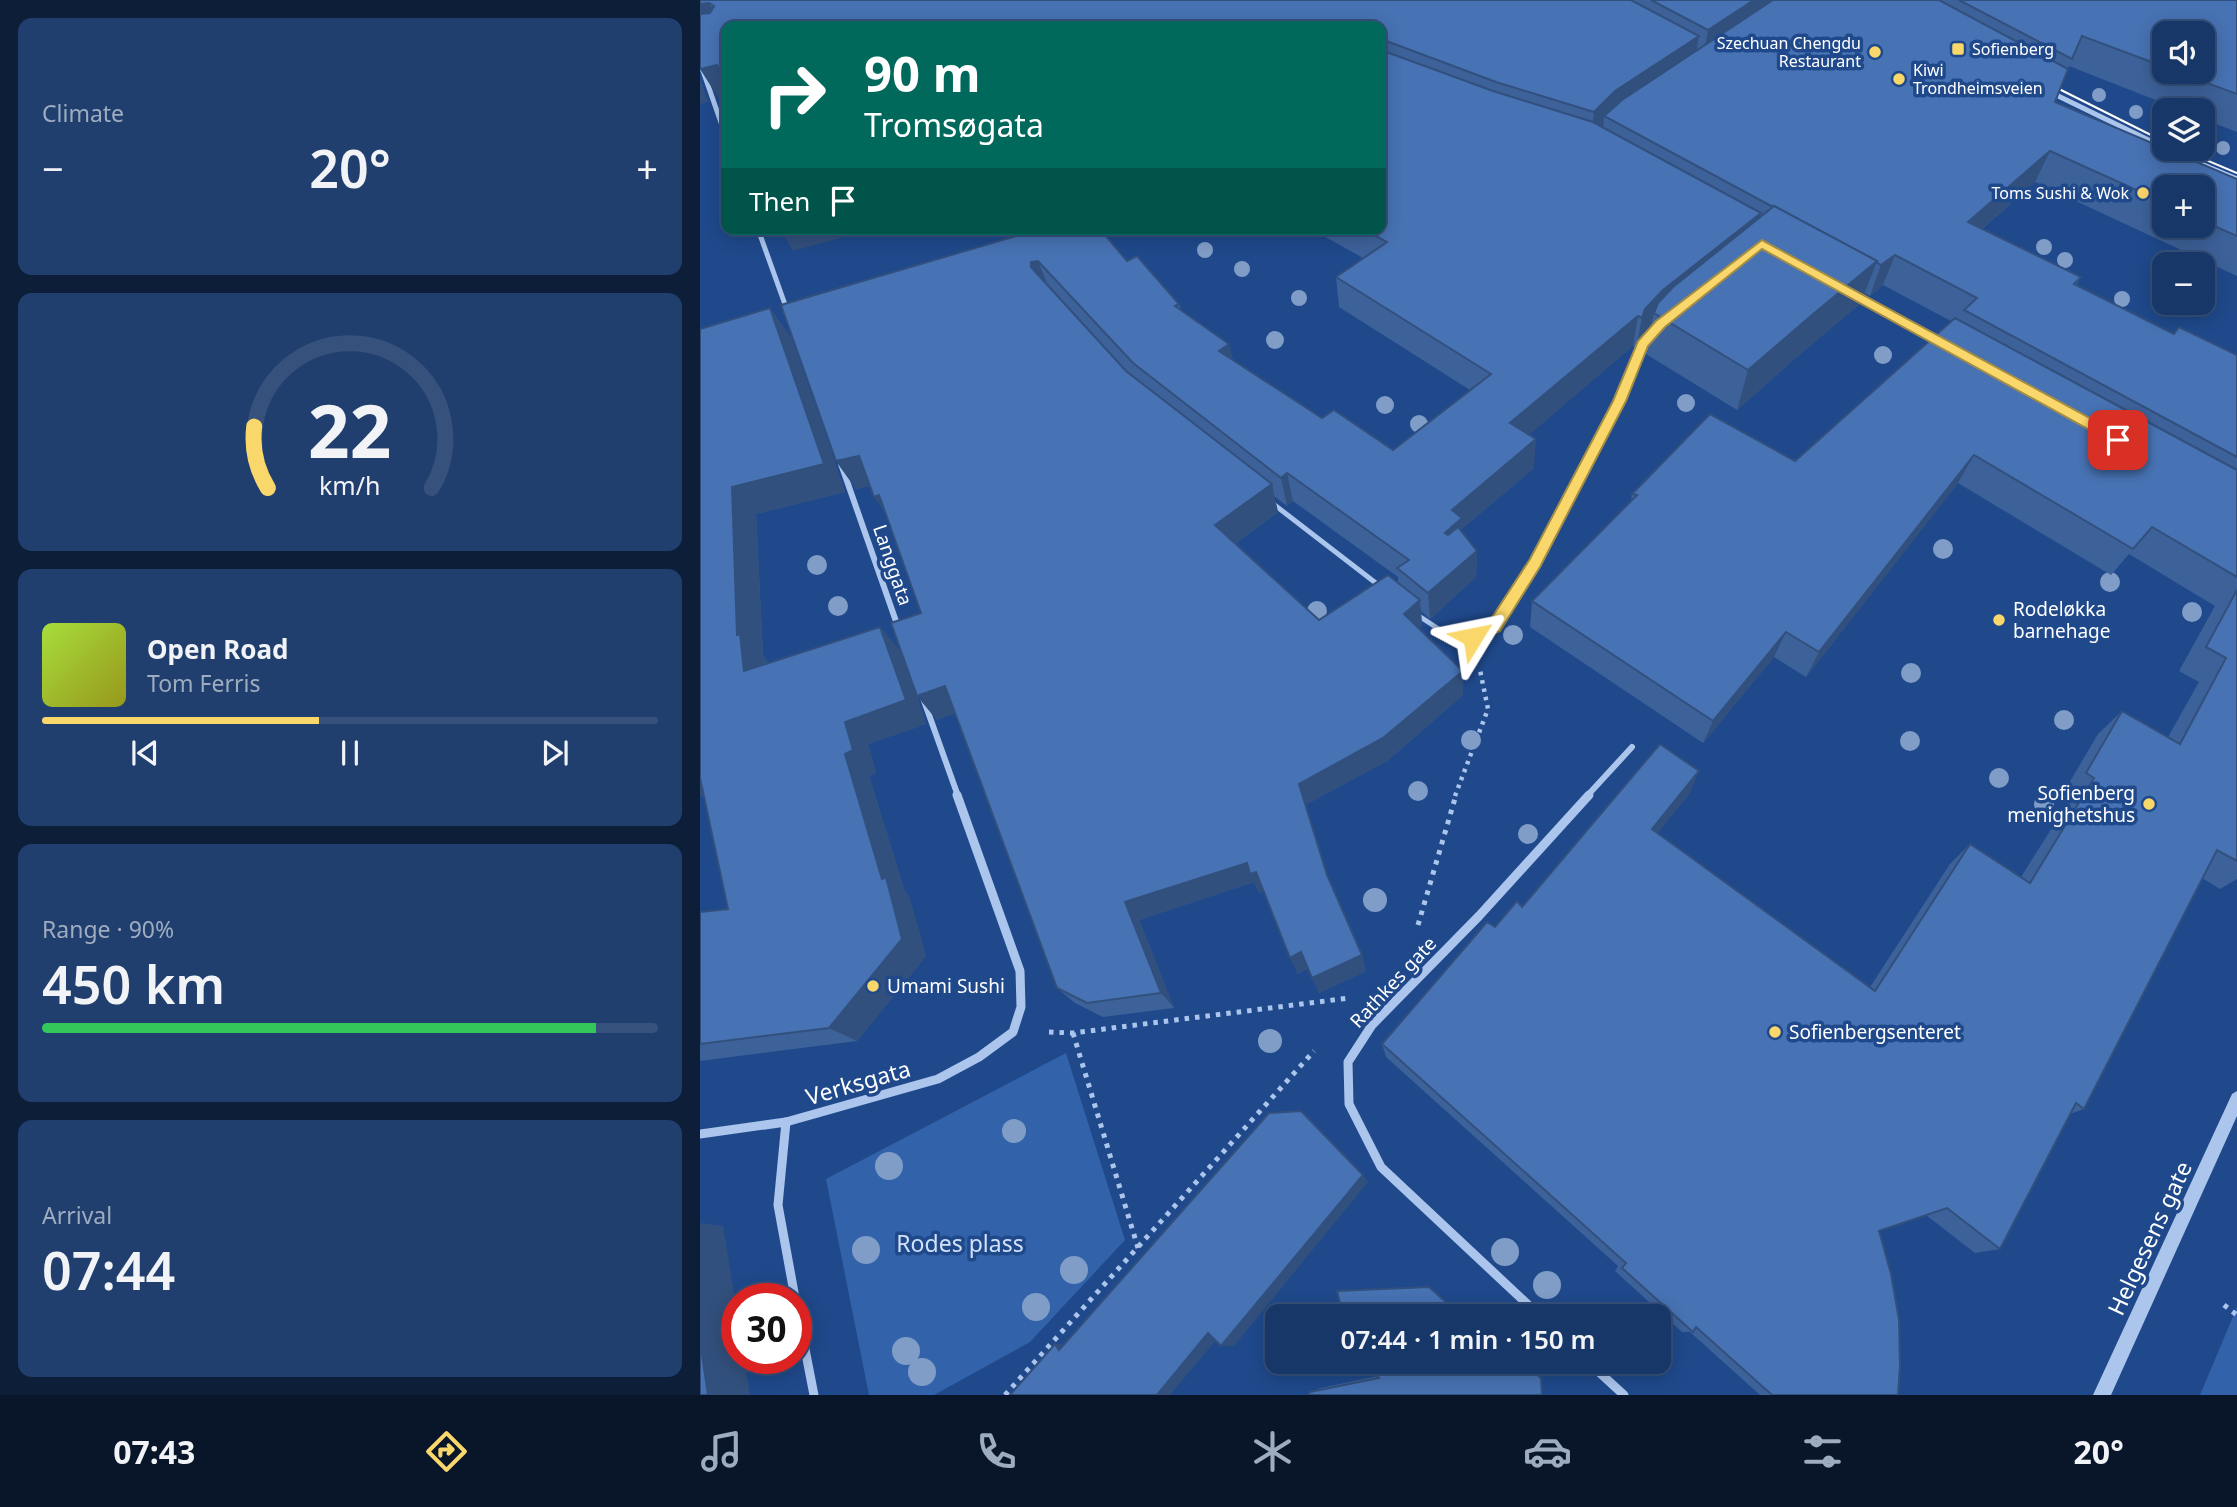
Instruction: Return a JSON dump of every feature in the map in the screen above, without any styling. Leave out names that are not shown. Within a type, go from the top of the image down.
[{"type":"street","points":[[700,62],[721,123]]},
{"type":"street","points":[[2039,86],[2152,142]]},
{"type":"street","points":[[2195,161],[2237,179]]},
{"type":"street","points":[[760,235],[788,315]]},
{"type":"street","points":[[1847,290],[1944,344]]},
{"type":"street","points":[[1473,637],[1494,626],[1535,563],[1620,401],[1643,344],[1661,324]]},
{"type":"street","name":"Langgata","points":[[838,455],[901,635]]},
{"type":"street","points":[[919,687],[1020,971],[1021,1007],[1013,1032]]},
{"type":"street","name":"Rathkes gate","points":[[1527,1304],[1381,1167],[1349,1104],[1348,1062],[1372,1025],[1479,916],[1632,747]]},
{"type":"street","name":"Verksgata","points":[[700,1134],[786,1122],[938,1079],[979,1057],[1013,1032]]},
{"type":"street","name":"Helgesens gate","points":[[2102,1395],[2237,1099]]},
{"type":"street","points":[[786,1122],[778,1205],[793,1283]]},
{"type":"street","points":[[810,1374],[814,1395]]},
{"type":"street","points":[[1601,1374],[1624,1395]]},
{"type":"lane","points":[[1267,499],[1385,590]]},
{"type":"lane","points":[[1406,607],[1449,636],[1473,637]]},
{"type":"path","points":[[1401,996],[1448,816],[1488,709],[1473,637]]},
{"type":"path","points":[[1013,1032],[1073,1033],[1360,997],[1353,1005]]},
{"type":"path","points":[[1073,1033],[1138,1248]]},
{"type":"path","points":[[1005,1395],[1235,1142],[1315,1049]]},
{"type":"path","points":[[2224,1305],[2237,1315]]},
{"type":"green space","name":"Rodes plass","points":[[1066,1053],[1125,1240],[1030,1342],[934,1395],[869,1395],[826,1179]]},
{"type":"green space","points":[[2237,1307],[2237,1395],[2200,1395]]},
{"type":"building","points":[[700,0],[1631,0],[1699,36],[1615,91],[1594,112],[1496,82],[1386,41],[1386,21],[721,21],[721,77],[717,65],[700,69],[700,14],[710,13],[714,6],[709,3],[700,4]]},
{"type":"building","points":[[1651,0],[1754,0],[1708,30]]},
{"type":"building","points":[[1773,0],[1939,0],[2068,69],[2055,102],[2152,143],[2152,161],[2194,161],[2237,179],[2237,236],[2215,226],[2215,175],[2152,175],[2152,197],[2050,151],[1968,222],[2081,277],[2074,284],[2174,334],[2179,327],[2237,355],[2237,457],[1964,310],[1977,298],[1895,255],[1881,265],[1604,116],[1622,100]]},
{"type":"building","points":[[1959,0],[2237,0],[2237,94],[2210,84],[2215,84],[2215,21],[2152,21],[2152,62],[2082,36],[2072,59]]},
{"type":"building","points":[[1386,52],[1493,91],[1593,122],[1761,213],[1663,290],[1645,309],[1642,318],[1638,316],[1510,423],[1536,439],[1452,510],[1462,518],[1445,533],[1448,535],[1458,527],[1477,551],[1428,593],[1397,568],[1409,560],[1287,473],[1281,478],[1133,363],[1038,261],[1031,262],[1031,267],[1126,371],[1272,484],[1215,525],[1319,620],[1388,575],[1420,600],[1404,614],[1463,671],[1383,738],[1299,784],[1327,875],[1362,955],[1312,978],[1301,952],[1290,958],[1256,872],[1250,874],[1247,863],[1125,902],[1161,993],[1087,1003],[1057,988],[945,686],[917,696],[891,623],[921,613],[879,495],[874,497],[859,456],[836,461],[781,305],[1020,235],[1105,235],[1127,261],[1137,256],[1179,304],[1175,306],[1229,344],[1219,351],[1322,418],[1334,410],[1393,450],[1491,374],[1336,277],[1387,242],[1374,235],[1386,235]]},
{"type":"building","points":[[1774,206],[1877,261],[1748,370],[1654,313],[1658,303],[1673,287]]},
{"type":"building","points":[[770,308],[824,464],[732,487],[737,635],[740,634],[744,671],[880,627],[906,700],[845,722],[853,750],[845,754],[882,879],[886,877],[902,939],[829,1028],[700,1044],[700,912],[728,909],[700,778],[700,329]]},
{"type":"building","points":[[1955,318],[2237,470],[2237,577],[2152,527],[2133,549],[1974,455],[1819,652],[1786,632],[1713,721],[1532,601],[1637,495],[1632,494],[1710,414],[1795,461]]},
{"type":"building","points":[[2237,590],[2237,861],[2217,850],[2084,1109],[2076,1103],[2000,1249],[1947,1208],[1879,1231],[1891,1274],[1899,1320],[1898,1395],[1772,1395],[1696,1327],[1693,1332],[1671,1312],[1671,1304],[1662,1304],[1622,1268],[1626,1263],[1382,1044],[1487,922],[1495,927],[1517,901],[1522,907],[1660,744],[1699,771],[1652,829],[1875,991],[1970,844],[2030,883],[2094,778],[2086,773],[2122,711],[2180,744],[2226,658],[2206,647]]},
{"type":"building","points":[[1301,1111],[1363,1175],[1221,1346],[1208,1333],[1157,1395],[1010,1395],[1055,1344],[1059,1350],[1269,1113]]},
{"type":"building","points":[[1429,1287],[1448,1304],[1340,1304],[1337,1291]]},
{"type":"building","points":[[700,1341],[708,1395],[700,1395]]},
{"type":"building","points":[[1375,1374],[1536,1374],[1541,1378],[1542,1395],[1308,1395],[1310,1392],[1379,1378]]},
{"type":"tram line","points":[[2043,81],[2152,136]]},
{"type":"tram line","points":[[2208,161],[2237,173]]},
{"type":"place","name":"Sofienberg","points":[[1958,49]]},
{"type":"place","name":"Szechuan Chengdu Restaurant","points":[[1875,52]]},
{"type":"place","name":"Kiwi Trondheimsveien","points":[[1899,79]]},
{"type":"place","name":"Toms Sushi & Wok","points":[[2143,193]]},
{"type":"place","name":"Rodeløkka barnehage","points":[[1999,620]]},
{"type":"place","name":"Sofienberg menighetshus","points":[[2149,804]]},
{"type":"place","name":"Umami Sushi","points":[[873,986]]},
{"type":"place","name":"Sofienbergsenteret","points":[[1775,1032]]},
{"type":"route","points":[[1473,637],[1494,626],[1535,563],[1620,401],[1643,344],[1661,324],[1762,243],[2118,440]]}]
